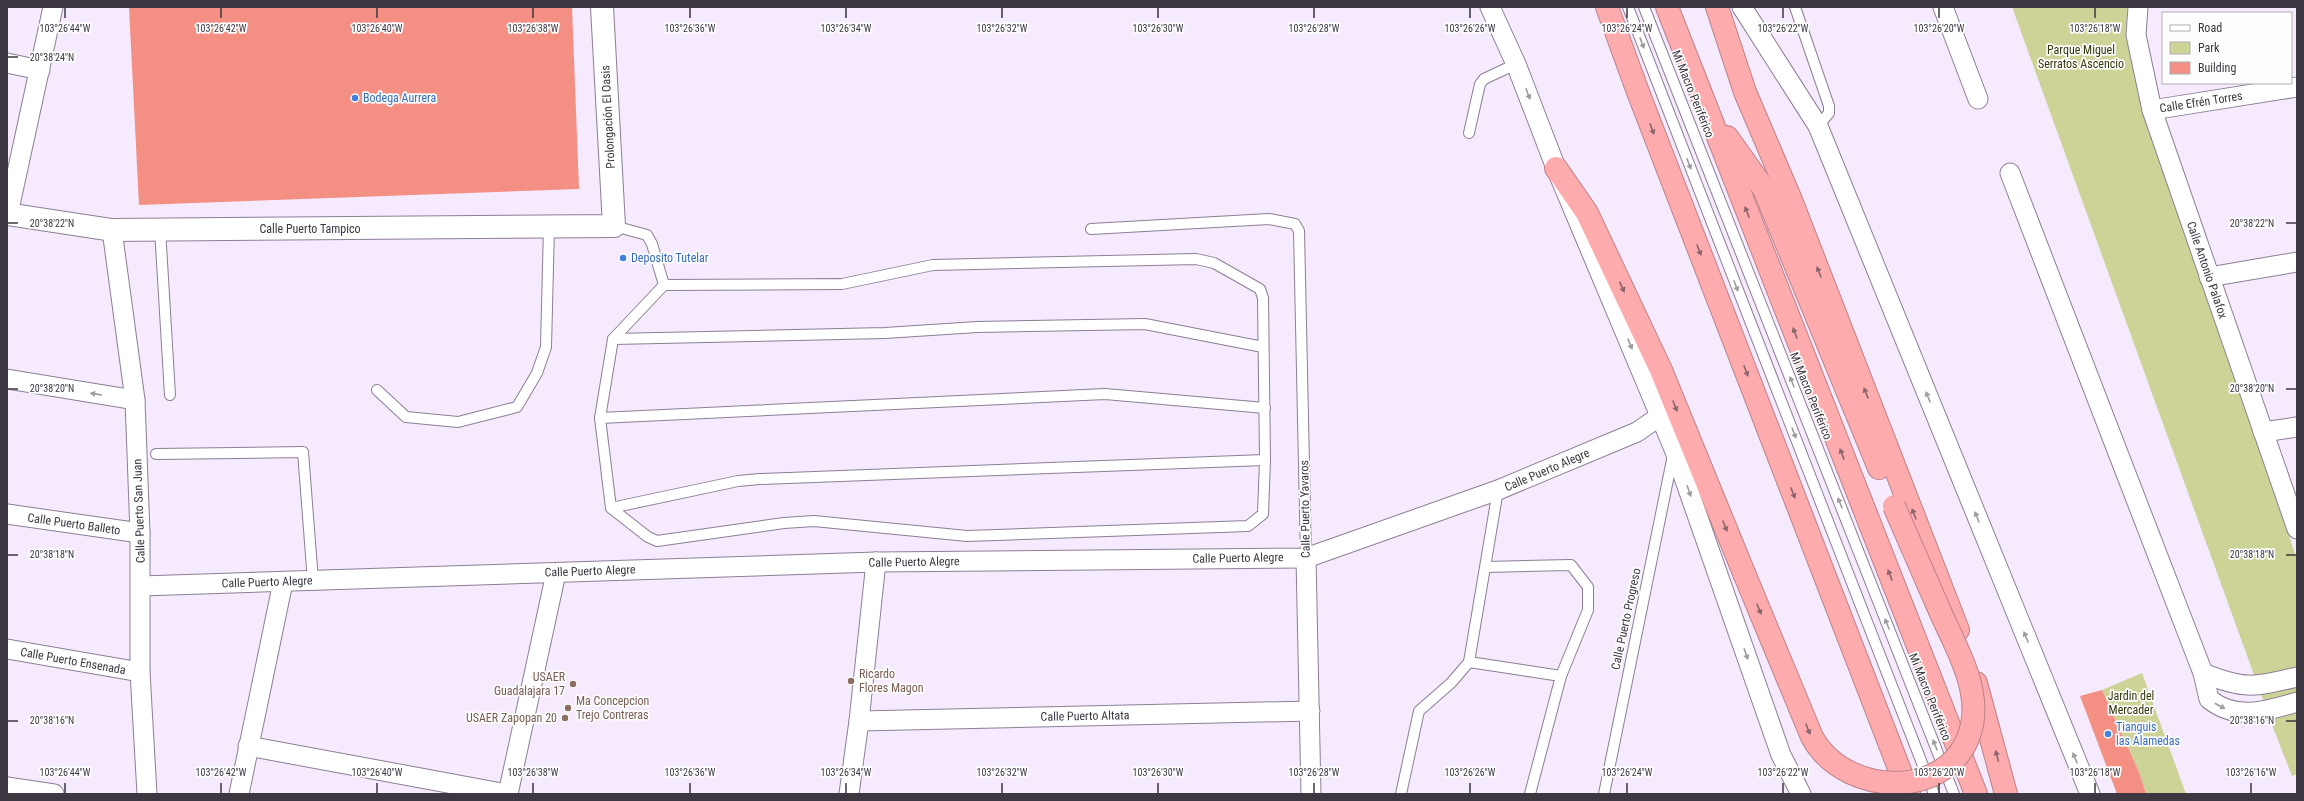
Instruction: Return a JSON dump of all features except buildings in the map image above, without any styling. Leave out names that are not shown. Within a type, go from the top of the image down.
[{"type":"highway","points":[[1591,7],[1638,92]]},
{"type":"highway","points":[[1607,7],[1638,92],[1909,794]]},
{"type":"highway","points":[[1667,7],[1976,794]]},
{"type":"highway","points":[[1717,7],[1745,92],[1791,200],[1937,572],[1983,707],[2006,794]]},
{"type":"highway","points":[[1556,168],[1587,213],[1657,363],[1812,737],[1825,761],[1846,780],[1872,790],[1900,792],[1927,784],[1950,768],[1966,745],[1971,731],[1973,703],[1964,666],[1894,506],[1764,190],[1745,92]]},
{"type":"highway","points":[[1707,109],[1764,190]]},
{"type":"street","points":[[7,214],[54,7]]},
{"type":"street","name":"Prolongación El Oasis","points":[[602,7],[614,226]]},
{"type":"street","points":[[1490,7],[1516,64],[1556,168],[1674,449],[1781,755],[1801,794]]},
{"type":"street","points":[[1742,7],[1818,126],[2090,794]]},
{"type":"street","points":[[1943,7],[1978,99]]},
{"type":"street","name":"Calle Antonio Palafox","points":[[2138,7],[2136,34],[2152,110],[2297,529]]},
{"type":"street","points":[[7,63],[40,70]]},
{"type":"street","name":"Calle Efrén Torres","points":[[2152,110],[2297,86]]},
{"type":"street","points":[[2010,173],[2203,673],[2209,699],[2216,704],[2235,712],[2269,711],[2297,702]]},
{"type":"street","name":"Calle Puerto Tampico","points":[[7,214],[112,230],[614,226]]},
{"type":"street","name":"Calle Puerto San Juan","points":[[112,230],[135,400],[140,533],[140,672],[147,794]]},
{"type":"street","points":[[2209,277],[2297,262]]},
{"type":"street","points":[[7,379],[135,400]]},
{"type":"street","name":"Calle Puerto Alegre","points":[[140,586],[876,562],[1306,558],[1498,490],[1637,432],[1660,416]]},
{"type":"street","points":[[2263,432],[2297,427]]},
{"type":"street","name":"Calle Puerto Balleto","points":[[7,514],[140,533]]},
{"type":"street","name":"Calle Puerto Yavaros","points":[[1306,558],[1311,794]]},
{"type":"street","points":[[849,794],[859,721],[876,562]]},
{"type":"street","points":[[248,746],[507,794],[556,573]]},
{"type":"street","points":[[239,794],[283,582]]},
{"type":"street","name":"Calle Puerto Ensenada","points":[[7,649],[140,672]]},
{"type":"street","points":[[2203,673],[2232,684],[2244,686],[2260,685],[2297,677]]},
{"type":"street","name":"Calle Puerto Altata","points":[[859,721],[1310,711]]},
{"type":"street","points":[[7,787],[54,794]]},
{"type":"lane","points":[[1628,7],[1934,794]]},
{"type":"lane","name":"Mi Macro Periférico","points":[[1644,7],[1954,794]]},
{"type":"lane","points":[[1795,7],[1829,106],[1829,113],[1818,126]]},
{"type":"lane","points":[[1469,133],[1480,84],[1484,79],[1516,64]]},
{"type":"lane","name":"Calle Puerto Yavaros","points":[[1091,229],[1269,219],[1295,224],[1299,231],[1306,558]]},
{"type":"lane","points":[[614,226],[647,235],[652,244],[664,285]]},
{"type":"lane","points":[[378,390],[406,417],[458,422],[517,407],[537,372],[546,347],[549,227]]},
{"type":"lane","points":[[160,230],[170,395]]},
{"type":"lane","points":[[1196,259],[1214,263],[1260,289],[1263,298],[1265,408],[1263,514],[1248,526],[967,536],[814,521],[784,523],[657,541],[648,537],[611,508],[600,418],[613,339],[664,285],[842,284],[933,265],[1196,259]]},
{"type":"lane","points":[[613,339],[884,333],[977,327],[1144,324],[1263,347]]},
{"type":"lane","points":[[600,418],[1105,394],[1265,408]]},
{"type":"lane","name":"Calle Puerto Progreso","points":[[1604,794],[1674,449]]},
{"type":"lane","points":[[156,454],[303,452],[313,581]]},
{"type":"lane","points":[[611,508],[738,481],[760,479],[1265,460]]},
{"type":"lane","points":[[1401,794],[1419,711],[1451,683],[1470,662],[1498,490]]},
{"type":"lane","points":[[1486,567],[1571,565],[1588,587],[1588,610],[1561,676],[1530,794]]},
{"type":"lane","points":[[1470,662],[1561,676]]},
{"type":"green space","name":"Parque Miguel Serratos Ascencio","points":[[2012,7],[2127,7],[2126,37],[2297,560],[2297,774],[2292,776],[2274,730]]},
{"type":"green space","name":"Jardin del Mercader","points":[[2142,673],[2186,794],[2146,794],[2139,772],[2102,690]]},
{"type":"place","name":"Bodega Aurrera","points":[[355,98]]},
{"type":"place","name":"Deposito Tutelar","points":[[623,258]]},
{"type":"place","name":"Ricardo Flores Magon","points":[[851,681]]},
{"type":"place","name":"USAER Guadalajara 17","points":[[573,684]]},
{"type":"place","name":"Ma Concepcion Trejo Contreras","points":[[568,708]]},
{"type":"place","name":"USAER Zapopan 20","points":[[565,718]]},
{"type":"place","name":"Tianguis las Alamedas","points":[[2108,734]]}]
